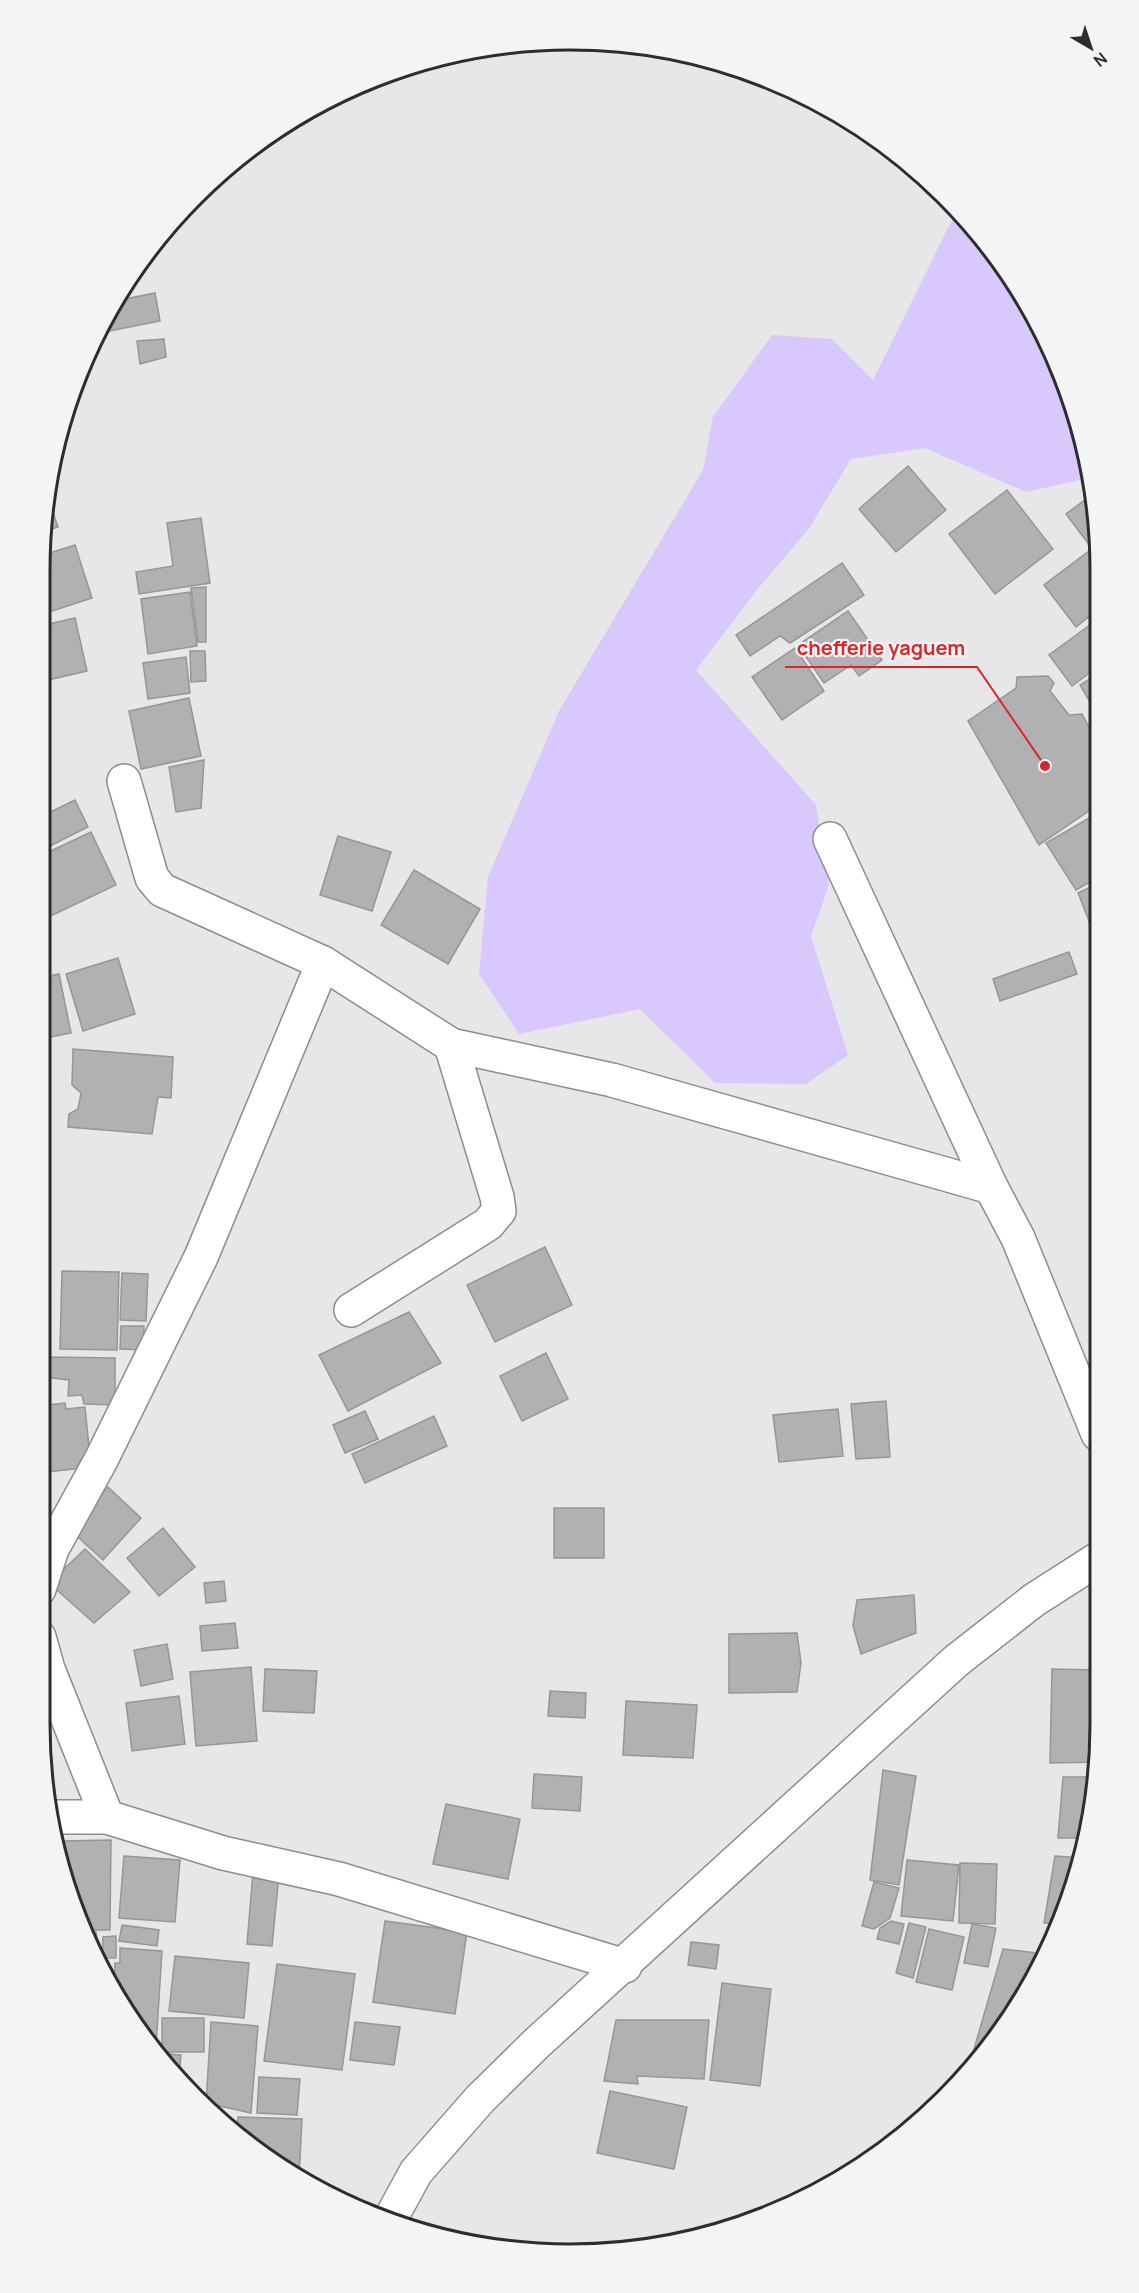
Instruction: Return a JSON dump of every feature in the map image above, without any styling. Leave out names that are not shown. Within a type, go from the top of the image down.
[{"type":"street","points":[[124,781],[152,878],[162,890],[323,963],[451,1045],[612,1080],[991,1187]]},
{"type":"street","points":[[830,839],[991,1187],[1018,1238],[1090,1414]]},
{"type":"street","points":[[50,1555],[101,1460],[201,1257],[323,963]]},
{"type":"street","points":[[351,1310],[488,1224],[499,1211],[497,1197],[451,1045]]},
{"type":"street","points":[[394,2213],[416,2172],[480,2099],[537,2043],[625,1966],[956,1661],[1034,1600],[1090,1564]]},
{"type":"street","points":[[50,1674],[107,1817]]},
{"type":"street","points":[[58,1817],[107,1817],[223,1853],[339,1879],[625,1966]]},
{"type":"shaded area","points":[[953,219],[1002,281],[1036,340],[1062,402],[1082,480],[1026,492],[925,448],[851,459],[810,527],[756,591],[696,670],[816,805],[829,885],[811,936],[848,1055],[806,1084],[715,1083],[640,1009],[519,1034],[479,974],[488,877],[559,711],[703,470],[713,417],[772,335],[832,339],[873,380]]},
{"type":"building","points":[[155,293],[160,321],[107,332],[125,299]]},
{"type":"building","points":[[164,339],[166,357],[140,364],[137,341]]},
{"type":"building","points":[[908,466],[946,510],[896,552],[859,509]]},
{"type":"building","points":[[1007,490],[1053,549],[995,594],[949,534]]},
{"type":"building","points":[[1085,500],[1089,544],[1066,514]]},
{"type":"building","points":[[53,513],[58,527],[52,529]]},
{"type":"building","points":[[201,518],[210,583],[139,594],[136,572],[173,566],[167,523]]},
{"type":"building","points":[[75,545],[92,598],[50,612],[50,553]]},
{"type":"building","points":[[1089,551],[1090,616],[1076,627],[1044,585]]},
{"type":"building","points":[[842,563],[864,595],[790,643],[780,636],[750,656],[736,635]]},
{"type":"building","points":[[206,587],[206,642],[198,642],[191,588]]},
{"type":"building","points":[[190,592],[197,646],[148,654],[141,599]]},
{"type":"building","points":[[848,611],[882,660],[859,676],[851,665],[824,683],[798,645]]},
{"type":"building","points":[[75,618],[87,671],[50,680],[50,624]]},
{"type":"building","points":[[1090,625],[1090,672],[1072,686],[1049,655]]},
{"type":"building","points":[[795,648],[824,691],[782,720],[752,677]]},
{"type":"building","points":[[190,651],[205,651],[206,681],[191,682]]},
{"type":"building","points":[[186,657],[190,693],[148,699],[143,663]]},
{"type":"building","points":[[1048,676],[1054,683],[1050,691],[1069,715],[1082,714],[1090,729],[1090,810],[1039,845],[968,721],[1016,688],[1017,677]]},
{"type":"building","points":[[1090,679],[1090,702],[1080,685]]},
{"type":"building","points":[[189,698],[201,756],[141,769],[129,711]]},
{"type":"building","points":[[204,760],[201,808],[176,812],[169,767]]},
{"type":"building","points":[[75,800],[88,827],[50,846],[50,812]]},
{"type":"building","points":[[1090,817],[1090,882],[1076,890],[1046,843]]},
{"type":"building","points":[[91,832],[116,885],[50,916],[50,851]]},
{"type":"building","points":[[338,836],[391,852],[372,911],[320,895]]},
{"type":"building","points":[[414,870],[480,909],[448,964],[381,925]]},
{"type":"building","points":[[1090,887],[1090,923],[1078,893]]},
{"type":"building","points":[[1069,952],[1077,974],[1000,1001],[993,979]]},
{"type":"building","points":[[118,958],[135,1014],[83,1031],[66,974]]},
{"type":"building","points":[[59,974],[71,1033],[50,1037],[50,976]]},
{"type":"building","points":[[73,1049],[173,1057],[171,1098],[158,1097],[152,1134],[68,1127],[69,1114],[78,1109],[81,1093],[72,1085]]},
{"type":"building","points":[[545,1247],[572,1305],[495,1342],[467,1285]]},
{"type":"building","points":[[62,1271],[119,1272],[117,1350],[60,1349]]},
{"type":"building","points":[[122,1273],[148,1274],[146,1321],[120,1320]]},
{"type":"building","points":[[409,1312],[441,1363],[348,1411],[319,1355]]},
{"type":"building","points":[[121,1326],[144,1326],[143,1350],[120,1349]]},
{"type":"building","points":[[546,1353],[568,1399],[522,1421],[500,1376]]},
{"type":"building","points":[[50,1357],[115,1358],[115,1405],[84,1404],[82,1395],[68,1396],[69,1380],[50,1378]]},
{"type":"building","points":[[886,1401],[890,1457],[856,1459],[851,1404]]},
{"type":"building","points":[[65,1403],[66,1409],[85,1407],[91,1467],[50,1472],[50,1405]]},
{"type":"building","points":[[838,1409],[843,1456],[779,1462],[773,1415]]},
{"type":"building","points":[[365,1411],[378,1439],[345,1453],[333,1425]]},
{"type":"building","points":[[434,1416],[447,1446],[365,1483],[352,1454]]},
{"type":"building","points":[[108,1487],[141,1518],[103,1560],[69,1529]]},
{"type":"building","points":[[554,1508],[604,1508],[604,1558],[554,1558]]},
{"type":"building","points":[[163,1528],[195,1567],[159,1596],[127,1558]]},
{"type":"building","points":[[85,1549],[130,1592],[94,1623],[50,1582]]},
{"type":"building","points":[[224,1581],[226,1601],[206,1603],[204,1583]]},
{"type":"building","points":[[914,1595],[916,1633],[861,1654],[853,1626],[857,1600]]},
{"type":"building","points":[[235,1623],[238,1648],[202,1651],[200,1626]]},
{"type":"building","points":[[797,1633],[801,1663],[797,1692],[729,1693],[729,1634]]},
{"type":"building","points":[[167,1644],[173,1679],[141,1686],[134,1650]]},
{"type":"building","points":[[251,1667],[257,1741],[196,1746],[190,1672]]},
{"type":"building","points":[[265,1669],[317,1671],[314,1713],[263,1711]]},
{"type":"building","points":[[1052,1669],[1090,1670],[1088,1762],[1050,1763]]},
{"type":"building","points":[[550,1691],[586,1693],[585,1718],[548,1716]]},
{"type":"building","points":[[179,1696],[185,1744],[132,1751],[126,1703]]},
{"type":"building","points":[[626,1701],[697,1705],[693,1758],[623,1755]]},
{"type":"building","points":[[883,1770],[916,1776],[899,1885],[870,1880]]},
{"type":"building","points":[[534,1774],[582,1777],[580,1811],[532,1808]]},
{"type":"building","points":[[1063,1777],[1086,1777],[1077,1838],[1058,1838]]},
{"type":"building","points":[[446,1804],[520,1819],[508,1879],[433,1864]]},
{"type":"building","points":[[111,1840],[110,1930],[93,1930],[77,1891],[63,1841]]},
{"type":"building","points":[[124,1856],[180,1860],[175,1922],[119,1918]]},
{"type":"building","points":[[1055,1856],[1072,1857],[1050,1922],[1044,1923]]},
{"type":"building","points":[[907,1860],[959,1865],[953,1921],[901,1916]]},
{"type":"building","points":[[960,1863],[997,1864],[995,1924],[959,1923]]},
{"type":"building","points":[[253,1872],[279,1875],[272,1946],[247,1944]]},
{"type":"building","points":[[874,1882],[899,1888],[890,1918],[874,1929],[862,1926]]},
{"type":"building","points":[[385,1921],[467,1932],[455,2014],[373,2002]]},
{"type":"building","points":[[891,1921],[904,1924],[899,1944],[877,1939],[880,1928]]},
{"type":"building","points":[[909,1923],[926,1927],[913,1978],[896,1973]]},
{"type":"building","points":[[972,1924],[996,1928],[988,1967],[964,1963]]},
{"type":"building","points":[[122,1925],[159,1930],[157,1946],[119,1941]]},
{"type":"building","points":[[929,1929],[964,1937],[952,1990],[916,1982]]},
{"type":"building","points":[[116,1936],[116,1958],[106,1958],[102,1951],[103,1937]]},
{"type":"building","points":[[691,1942],[719,1945],[716,1969],[688,1965]]},
{"type":"building","points":[[120,1948],[162,1951],[156,2039],[114,1975],[115,1963],[120,1963]]},
{"type":"building","points":[[1003,1949],[1036,1953],[1020,1984],[974,2050]]},
{"type":"building","points":[[175,1956],[249,1963],[244,2018],[169,2011]]},
{"type":"building","points":[[277,1964],[355,1974],[342,2070],[264,2061]]},
{"type":"building","points":[[722,1983],[771,1989],[760,2086],[710,2080]]},
{"type":"building","points":[[162,2018],[204,2018],[204,2052],[167,2052],[162,2046]]},
{"type":"building","points":[[616,2020],[709,2020],[704,2079],[637,2076],[638,2084],[604,2081]]},
{"type":"building","points":[[211,2022],[258,2026],[251,2113],[218,2106],[206,2095]]},
{"type":"building","points":[[355,2022],[400,2027],[394,2065],[350,2060]]},
{"type":"building","points":[[169,2054],[181,2055],[180,2067]]},
{"type":"building","points":[[259,2077],[300,2079],[297,2115],[257,2113]]},
{"type":"building","points":[[610,2091],[687,2107],[674,2169],[597,2153]]},
{"type":"building","points":[[238,2117],[302,2119],[300,2168],[253,2136],[238,2123]]},
{"type":"place","name":"chefferie yaguem","points":[[1045,766]]}]
